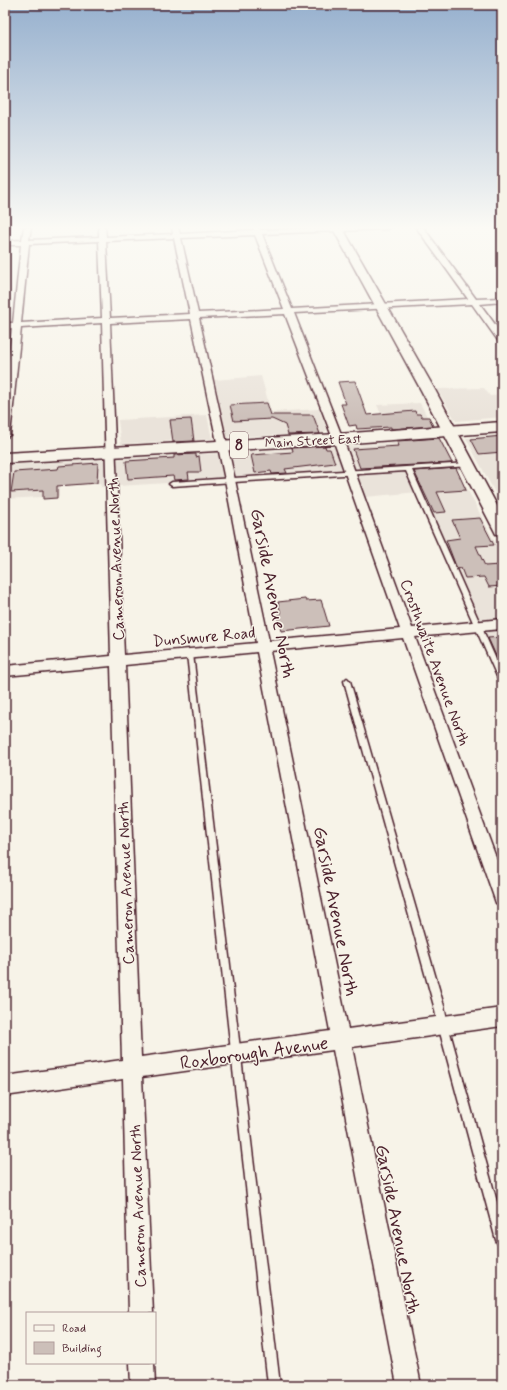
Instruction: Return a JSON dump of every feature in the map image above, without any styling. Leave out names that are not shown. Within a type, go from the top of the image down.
[{"type":"main road","points":[[373,292],[502,530]]},
{"type":"main road","name":"Main Street East","points":[[5,458],[338,439],[502,427]]},
{"type":"street","points":[[5,435],[20,292]]},
{"type":"street","name":"Cameron Avenue North","points":[[105,292],[141,1312]]},
{"type":"street","name":"Garside Avenue North","points":[[190,292],[264,648],[409,1385]]},
{"type":"street","name":"Crosthwaite Avenue North","points":[[282,292],[350,472],[502,897]]},
{"type":"street","points":[[467,292],[502,340]]},
{"type":"street","points":[[5,326],[382,308],[502,300]]},
{"type":"street","name":"Dunsmure Road","points":[[5,671],[264,648],[502,624]]},
{"type":"street","name":"Roxborough Avenue","points":[[5,1086],[502,1017]]},
{"type":"street","points":[[142,1364],[143,1385]]},
{"type":"lane","points":[[172,484],[468,465]]},
{"type":"lane","points":[[408,468],[502,681]]},
{"type":"lane","points":[[190,654],[274,1385]]},
{"type":"lane","points":[[347,681],[439,1006],[502,1240]]},
{"type":"shaded area","points":[[261,376],[271,412],[319,409],[327,430],[322,434],[227,437],[215,380]]},
{"type":"shaded area","points":[[484,388],[490,396],[502,395],[502,417],[456,421],[437,389]]},
{"type":"shaded area","points":[[420,403],[431,424],[387,427],[377,405]]},
{"type":"shaded area","points":[[207,415],[212,439],[121,444],[118,420]]},
{"type":"shaded area","points":[[502,435],[502,506],[466,438]]},
{"type":"shaded area","points":[[441,439],[502,556],[502,693],[418,492],[365,497],[356,472],[101,487],[100,483],[59,486],[59,496],[5,499],[5,465],[351,446]]},
{"type":"building","points":[[355,381],[367,415],[415,411],[416,414],[420,414],[422,417],[429,417],[433,426],[391,429],[391,427],[357,429],[356,425],[349,426],[341,404],[346,404],[338,382]]},
{"type":"building","points":[[267,403],[271,415],[313,415],[320,434],[288,435],[285,425],[272,419],[234,421],[230,405]]},
{"type":"building","points":[[191,419],[194,441],[173,442],[170,420]]},
{"type":"building","points":[[502,436],[502,452],[479,454],[471,439]]},
{"type":"building","points":[[439,438],[452,463],[360,468],[353,449],[399,446],[397,441]]},
{"type":"building","points":[[325,446],[326,449],[330,449],[335,463],[285,469],[287,473],[272,474],[271,471],[255,473],[251,455],[293,452],[292,448]]},
{"type":"building","points":[[196,454],[196,457],[199,456],[201,472],[188,472],[189,479],[174,480],[173,476],[128,479],[126,461],[174,458],[174,455]]},
{"type":"building","points":[[98,463],[97,483],[57,486],[57,498],[43,499],[43,490],[11,492],[14,472],[58,469],[59,466]]},
{"type":"building","points":[[456,468],[466,490],[437,492],[446,512],[434,513],[414,471]]},
{"type":"building","points":[[480,518],[494,545],[476,546],[485,566],[500,565],[502,569],[502,586],[489,587],[484,577],[465,578],[461,568],[457,569],[446,540],[460,538],[452,520]]},
{"type":"building","points":[[305,599],[306,601],[321,600],[329,626],[281,631],[277,615],[281,614],[278,602]]},
{"type":"building","points":[[502,637],[502,669],[488,638]]}]
